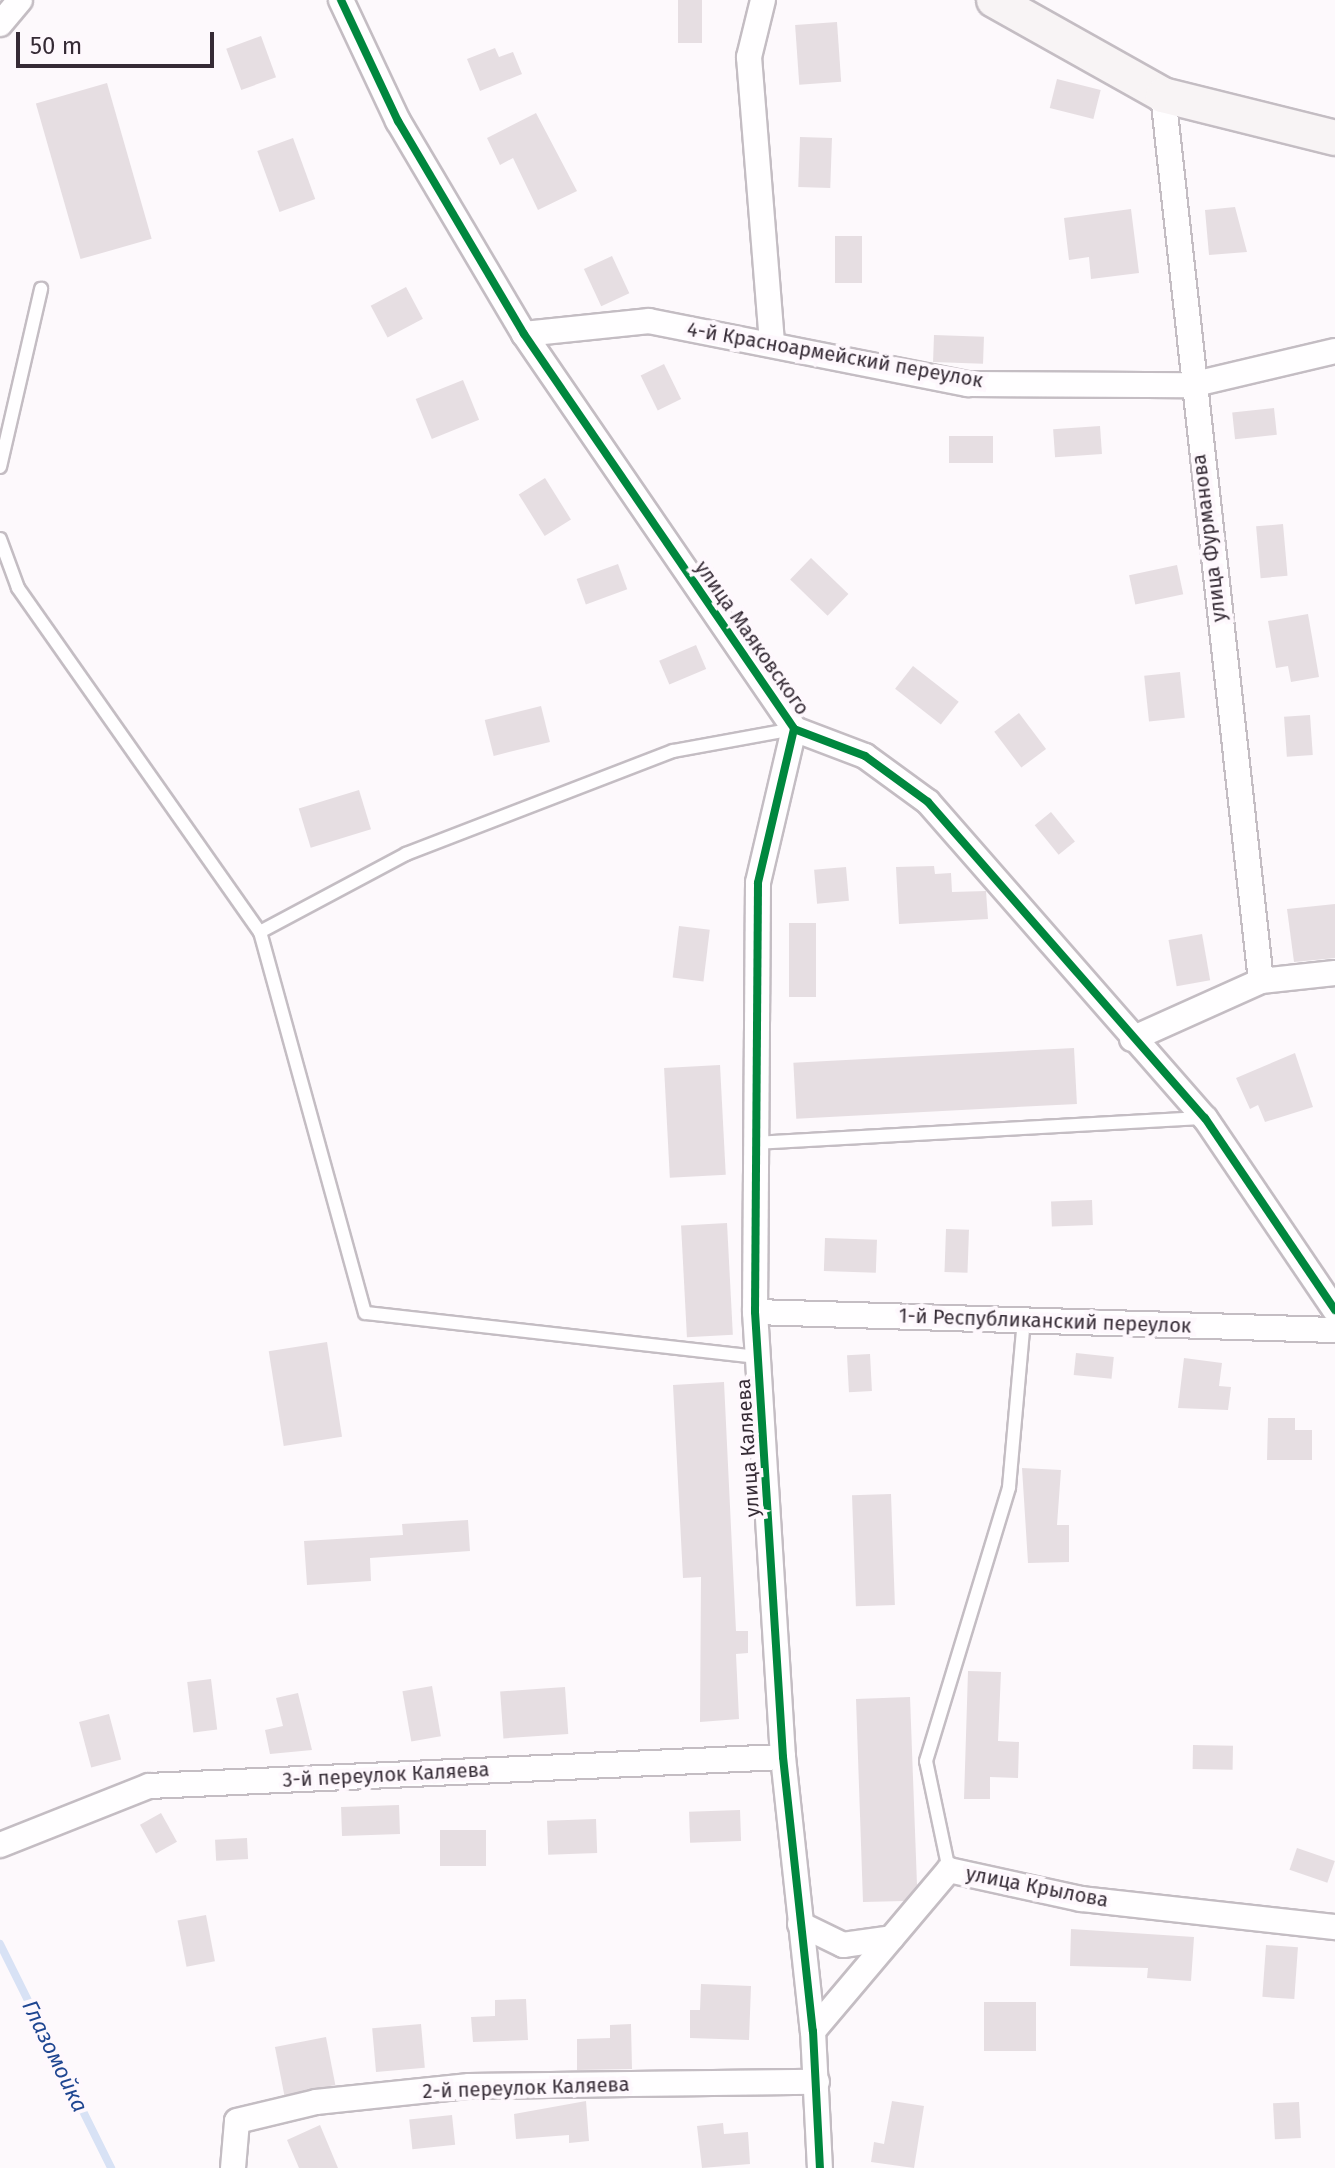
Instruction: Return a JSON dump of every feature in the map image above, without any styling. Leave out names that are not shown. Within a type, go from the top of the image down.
[{"type":"street","points":[[0,24],[20,0]]},
{"type":"street","name":"улица Маяковского","points":[[341,0],[398,121],[524,334],[794,729],[865,756],[928,802],[1132,1039],[1205,1118],[1335,1310]]},
{"type":"street","points":[[763,0],[749,57],[772,344]]},
{"type":"street","points":[[994,0],[1163,95],[1335,138]]},
{"type":"street","name":"улица Фурманова","points":[[1163,95],[1191,385],[1261,981]]},
{"type":"street","name":"4-й Красноармейский переулок","points":[[524,334],[649,321],[968,384],[1191,385],[1335,351]]},
{"type":"street","name":"улица Каляева","points":[[794,729],[758,883],[755,1312],[783,1757],[813,2031],[820,2168]]},
{"type":"street","points":[[1132,1039],[1261,981],[1335,973]]},
{"type":"street","name":"1-й Республиканский переулок","points":[[755,1312],[1335,1330]]},
{"type":"street","name":"3-й переулок Каляева","points":[[0,1845],[149,1786],[783,1757]]},
{"type":"street","name":"улица Крылова","points":[[813,2031],[949,1870],[1081,1899],[1335,1927]]},
{"type":"street","points":[[800,1924],[843,1945],[892,1938]]},
{"type":"street","name":"2-й переулок Каляева","points":[[233,2168],[237,2121],[316,2102],[469,2086],[817,2082]]},
{"type":"lane","points":[[0,467],[41,289]]},
{"type":"lane","points":[[0,539],[18,588],[260,932],[365,1313],[758,1357]]},
{"type":"lane","points":[[260,932],[406,854],[673,751],[794,729]]},
{"type":"lane","points":[[756,1143],[1205,1118]]},
{"type":"lane","points":[[949,1870],[926,1761],[1009,1487],[1024,1320]]},
{"type":"building","points":[[678,0],[702,0],[702,43],[678,43]]},
{"type":"building","points":[[837,22],[841,82],[799,85],[795,25]]},
{"type":"building","points":[[261,36],[276,77],[241,90],[226,49]]},
{"type":"building","points":[[495,48],[499,57],[513,52],[522,74],[480,91],[467,59]]},
{"type":"building","points":[[1057,79],[1101,90],[1093,119],[1050,108]]},
{"type":"building","points":[[107,83],[152,239],[81,259],[36,103]]},
{"type":"building","points":[[536,113],[577,191],[538,210],[513,158],[500,165],[487,138]]},
{"type":"building","points":[[800,137],[832,138],[830,188],[798,187]]},
{"type":"building","points":[[293,138],[315,199],[280,212],[257,151]]},
{"type":"building","points":[[1235,207],[1247,252],[1209,255],[1205,210]]},
{"type":"building","points":[[1131,209],[1139,273],[1091,279],[1089,257],[1069,260],[1064,218]]},
{"type":"building","points":[[835,236],[862,236],[862,283],[835,283]]},
{"type":"building","points":[[612,256],[629,293],[601,306],[584,269]]},
{"type":"building","points":[[406,287],[423,319],[388,338],[371,306]]},
{"type":"building","points":[[934,335],[984,337],[983,364],[933,362]]},
{"type":"building","points":[[664,364],[681,399],[658,410],[641,375]]},
{"type":"building","points":[[463,380],[479,420],[432,439],[416,399]]},
{"type":"building","points":[[1274,408],[1277,435],[1235,439],[1232,412]]},
{"type":"building","points":[[1100,426],[1102,454],[1055,457],[1053,429]]},
{"type":"building","points":[[949,436],[993,436],[993,463],[949,463]]},
{"type":"building","points":[[545,478],[571,520],[545,536],[519,494]]},
{"type":"building","points":[[1283,524],[1288,576],[1261,578],[1256,526]]},
{"type":"building","points":[[811,558],[848,594],[828,616],[790,580]]},
{"type":"building","points":[[618,564],[627,589],[586,604],[577,579]]},
{"type":"building","points":[[1177,565],[1183,594],[1135,605],[1129,575]]},
{"type":"building","points":[[1308,614],[1319,677],[1291,682],[1288,666],[1276,668],[1268,621]]},
{"type":"building","points":[[696,645],[706,669],[669,685],[659,661]]},
{"type":"building","points":[[913,666],[959,702],[941,725],[895,689]]},
{"type":"building","points":[[1180,672],[1185,718],[1149,722],[1144,676]]},
{"type":"building","points":[[541,706],[550,742],[494,756],[485,720]]},
{"type":"building","points":[[1019,713],[1046,749],[1021,768],[994,732]]},
{"type":"building","points":[[1310,715],[1313,755],[1287,757],[1284,717]]},
{"type":"building","points":[[359,790],[371,829],[311,848],[299,808]]},
{"type":"building","points":[[1051,812],[1075,842],[1059,855],[1035,825]]},
{"type":"building","points":[[934,866],[935,874],[951,873],[952,892],[986,891],[988,919],[899,924],[896,867]]},
{"type":"building","points":[[846,867],[849,901],[817,904],[814,870]]},
{"type":"building","points":[[1335,904],[1335,958],[1294,962],[1287,909]]},
{"type":"building","points":[[789,923],[816,923],[816,997],[789,997]]},
{"type":"building","points":[[679,926],[710,930],[703,981],[673,978]]},
{"type":"building","points":[[1202,934],[1210,980],[1177,986],[1169,940]]},
{"type":"building","points":[[1074,1048],[1077,1104],[796,1119],[793,1063]]},
{"type":"building","points":[[1295,1053],[1313,1107],[1265,1122],[1258,1105],[1250,1109],[1236,1078]]},
{"type":"building","points":[[720,1065],[726,1175],[670,1178],[664,1068]]},
{"type":"building","points":[[1092,1200],[1093,1225],[1052,1226],[1051,1201]]},
{"type":"building","points":[[727,1223],[733,1335],[687,1337],[681,1225]]},
{"type":"building","points":[[946,1229],[969,1230],[967,1273],[944,1272]]},
{"type":"building","points":[[825,1238],[877,1240],[876,1273],[824,1271]]},
{"type":"building","points":[[327,1342],[342,1437],[284,1446],[269,1351]]},
{"type":"building","points":[[1076,1353],[1114,1357],[1111,1379],[1074,1375]]},
{"type":"building","points":[[870,1354],[872,1391],[849,1392],[847,1355]]},
{"type":"building","points":[[1184,1358],[1222,1363],[1219,1386],[1231,1387],[1228,1410],[1178,1408]]},
{"type":"building","points":[[724,1382],[736,1631],[748,1631],[748,1653],[736,1654],[739,1719],[700,1722],[701,1577],[683,1578],[673,1385]]},
{"type":"building","points":[[1268,1418],[1295,1418],[1295,1430],[1312,1430],[1312,1460],[1267,1460]]},
{"type":"building","points":[[1022,1468],[1061,1470],[1057,1525],[1069,1525],[1069,1562],[1028,1563]]},
{"type":"building","points":[[891,1494],[895,1605],[856,1606],[852,1495]]},
{"type":"building","points":[[468,1520],[470,1551],[370,1558],[371,1581],[307,1585],[304,1541],[403,1535],[402,1524]]},
{"type":"building","points":[[968,1671],[1001,1672],[998,1741],[1019,1742],[1018,1778],[990,1777],[990,1799],[964,1799]]},
{"type":"building","points":[[211,1679],[217,1730],[193,1733],[187,1682]]},
{"type":"building","points":[[432,1686],[441,1736],[411,1741],[402,1691]]},
{"type":"building","points":[[565,1687],[568,1734],[503,1738],[500,1692]]},
{"type":"building","points":[[298,1693],[312,1750],[270,1754],[265,1730],[283,1726],[276,1698]]},
{"type":"building","points":[[910,1697],[917,1885],[904,1901],[863,1902],[856,1699]]},
{"type":"building","points":[[109,1714],[121,1759],[91,1767],[79,1722]]},
{"type":"building","points":[[1193,1745],[1233,1746],[1233,1770],[1193,1769]]},
{"type":"building","points":[[399,1805],[400,1834],[342,1836],[341,1807]]},
{"type":"building","points":[[740,1810],[741,1841],[690,1843],[689,1812]]},
{"type":"building","points":[[161,1813],[177,1842],[156,1853],[140,1825]]},
{"type":"building","points":[[596,1819],[597,1853],[548,1855],[547,1821]]},
{"type":"building","points":[[440,1830],[486,1830],[486,1866],[440,1866]]},
{"type":"building","points":[[247,1838],[248,1859],[216,1861],[215,1840]]},
{"type":"building","points":[[1297,1848],[1335,1861],[1327,1883],[1290,1870]]},
{"type":"building","points":[[206,1915],[215,1961],[187,1967],[178,1921]]},
{"type":"building","points":[[1071,1929],[1194,1937],[1191,1981],[1147,1978],[1148,1968],[1070,1966]]},
{"type":"building","points":[[1266,1945],[1298,1947],[1294,1999],[1262,1997]]},
{"type":"building","points":[[701,1984],[751,1986],[749,2040],[690,2038],[690,2010],[700,2010]]},
{"type":"building","points":[[526,1999],[528,2040],[473,2042],[471,2017],[495,2016],[495,2000]]},
{"type":"building","points":[[984,2002],[1036,2002],[1036,2051],[984,2051]]},
{"type":"building","points":[[421,2024],[425,2068],[376,2072],[372,2028]]},
{"type":"building","points":[[631,2024],[632,2069],[577,2070],[577,2039],[610,2038],[610,2025]]},
{"type":"building","points":[[326,2037],[335,2085],[284,2095],[275,2047]]},
{"type":"building","points":[[586,2101],[589,2141],[569,2143],[569,2135],[516,2139],[514,2114]]},
{"type":"building","points":[[892,2101],[924,2106],[914,2168],[871,2162],[874,2142],[884,2144]]},
{"type":"building","points":[[1299,2102],[1301,2138],[1275,2139],[1273,2103]]},
{"type":"building","points":[[452,2115],[455,2145],[412,2149],[409,2119]]},
{"type":"building","points":[[723,2123],[724,2134],[748,2132],[750,2164],[702,2168],[697,2126]]},
{"type":"building","points":[[320,2125],[338,2168],[299,2168],[287,2140]]},
{"type":"waterway","name":"Глазомойка","points":[[0,1944],[111,2168]]},
{"type":"cycle path","points":[[341,0],[398,121],[524,334],[794,729],[865,756],[928,802],[1205,1118],[1335,1310]]},
{"type":"cycle path","points":[[794,729],[758,883],[755,1312],[783,1757],[813,2031],[820,2168]]}]
